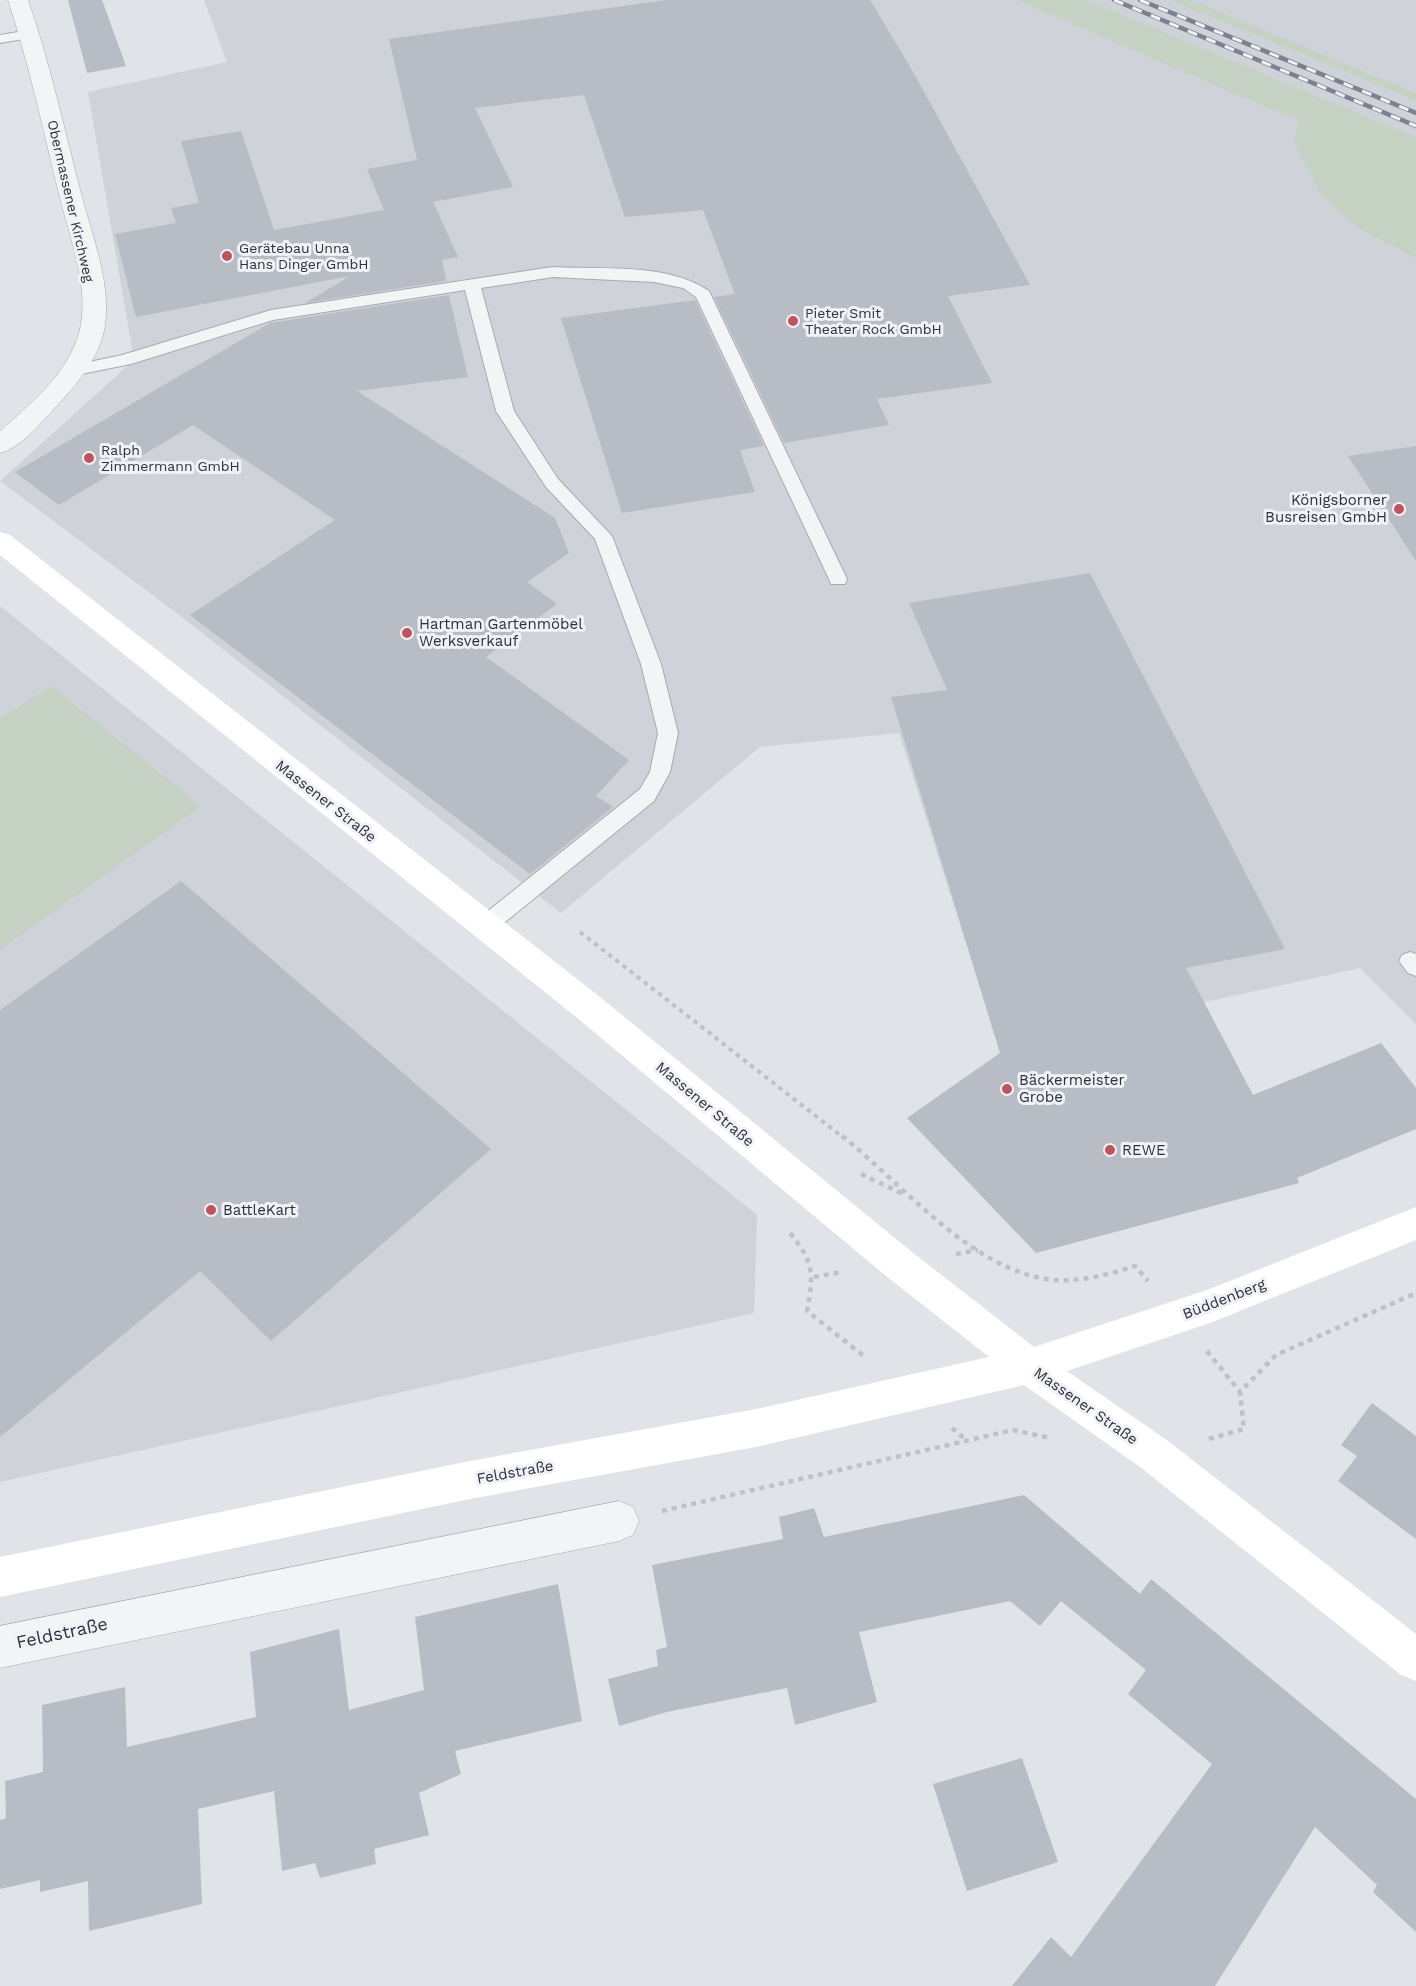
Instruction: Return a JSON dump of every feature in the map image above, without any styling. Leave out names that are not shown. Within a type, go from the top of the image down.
[{"type":"main road","name":"Massener Straße","points":[[0,541],[486,925],[836,1214],[1029,1366],[1154,1454],[1416,1660]]},
{"type":"main road","name":"Büddenberg","points":[[1029,1366],[1210,1306],[1416,1223]]},
{"type":"main road","name":"Feldstraße","points":[[0,1577],[459,1482],[756,1428],[1029,1366]]},
{"type":"street","name":"Obermassener Kirchweg","points":[[0,445],[26,423],[72,371],[91,333],[93,301],[84,254],[30,34],[18,0]]},
{"type":"street","name":"Feldstraße","points":[[0,1647],[619,1521]]},
{"type":"lane","points":[[0,39],[30,34]]},
{"type":"lane","points":[[72,371],[125,360],[270,315],[553,272],[654,277],[688,284],[703,294],[838,579]]},
{"type":"lane","points":[[472,284],[505,411],[552,483],[603,536],[651,664],[668,733],[660,772],[647,795],[486,925]]},
{"type":"path","points":[[580,932],[871,1159],[907,1195],[979,1250],[1022,1273],[1053,1280],[1097,1278],[1135,1266]]},
{"type":"path","points":[[787,1228],[809,1255],[814,1277],[807,1311]]},
{"type":"path","points":[[1244,1429],[1240,1392],[1276,1355],[1416,1293]]},
{"type":"path","points":[[619,1521],[1013,1430],[1060,1440]]},
{"type":"shaded area","points":[[204,0],[1016,0],[1300,121],[1360,229],[1416,258],[1416,1024],[1360,968],[999,1047],[899,733],[760,747],[561,913],[170,608],[0,481],[134,360],[88,92],[227,62]]},
{"type":"shaded area","points":[[1087,0],[1169,0],[1416,101],[1416,137]]},
{"type":"shaded area","points":[[1191,0],[1416,0],[1416,93],[1204,8]]},
{"type":"shaded area","points":[[0,606],[757,1215],[754,1313],[0,1482]]},
{"type":"green space","points":[[1016,0],[1087,0],[1416,137],[1416,258],[1360,229],[1321,195],[1294,142],[1299,121]]},
{"type":"green space","points":[[1169,0],[1191,0],[1416,93],[1416,101]]},
{"type":"green space","points":[[51,686],[201,806],[0,950],[0,719]]},
{"type":"building","points":[[68,0],[102,0],[126,66],[87,73]]},
{"type":"building","points":[[666,0],[870,0],[916,77],[1030,285],[948,296],[992,383],[877,399],[889,425],[784,443],[714,297],[735,294],[703,210],[625,217],[584,95],[475,108],[513,187],[433,202],[458,257],[442,260],[446,281],[305,303],[350,276],[136,317],[115,234],[176,223],[171,208],[199,203],[181,141],[241,131],[274,230],[384,210],[367,169],[417,160],[389,39]]},
{"type":"building","points":[[449,295],[468,377],[357,391],[555,518],[569,553],[527,582],[557,604],[486,657],[629,760],[596,796],[613,807],[530,874],[190,615],[335,520],[193,425],[59,505],[15,472],[270,323]]},
{"type":"building","points":[[695,300],[764,446],[740,450],[755,492],[622,513],[561,318]]},
{"type":"building","name":"Königsborner Busreisen GmbH","points":[[1416,446],[1416,561],[1348,456]]},
{"type":"building","points":[[1090,573],[1285,949],[1186,968],[1253,1095],[1381,1043],[1416,1088],[1416,1129],[1297,1178],[1299,1183],[1036,1253],[907,1118],[1000,1053],[891,697],[947,690],[909,603]]},
{"type":"building","name":"BattleKart","points":[[181,881],[491,1149],[271,1341],[200,1271],[0,1437],[0,1010]]},
{"type":"building","points":[[1372,1403],[1416,1436],[1416,1539],[1338,1481],[1357,1456],[1341,1445]]},
{"type":"building","points":[[1024,1495],[1140,1594],[1151,1579],[1416,1799],[1416,1932],[1373,1892],[1377,1885],[1315,1827],[1215,1986],[1012,1986],[1051,1937],[1071,1957],[1212,1764],[1128,1694],[1146,1670],[1061,1601],[1040,1626],[1010,1601],[859,1632],[877,1702],[795,1725],[787,1688],[667,1712],[619,1726],[608,1679],[658,1666],[656,1650],[667,1647],[652,1565],[783,1539],[779,1517],[814,1508],[824,1537]]},
{"type":"building","points":[[558,1584],[582,1721],[455,1751],[461,1774],[419,1793],[429,1835],[374,1849],[376,1864],[320,1878],[315,1863],[282,1871],[274,1791],[198,1809],[202,1904],[89,1931],[88,1881],[40,1892],[40,1880],[0,1889],[0,1820],[6,1818],[5,1781],[43,1772],[42,1705],[125,1687],[127,1747],[256,1717],[250,1652],[339,1629],[349,1710],[424,1690],[415,1617]]},
{"type":"building","points":[[1022,1758],[1058,1862],[967,1891],[933,1784]]},
{"type":"railway","points":[[1114,0],[1416,126]]},
{"type":"railway","points":[[1140,0],[1416,113]]},
{"type":"place","name":"Gerätebau Unna Hans Dinger GmbH","points":[[227,256]]},
{"type":"place","name":"Pieter Smit Theater Rock GmbH","points":[[793,321]]},
{"type":"place","name":"Ralph Zimmermann GmbH","points":[[89,458]]},
{"type":"place","name":"Königsborner Busreisen GmbH","points":[[1399,509]]},
{"type":"place","name":"Hartman Gartenmöbel Werksverkauf","points":[[407,633]]},
{"type":"place","name":"Bäckermeister Grobe","points":[[1007,1089]]},
{"type":"place","name":"REWE","points":[[1110,1150]]},
{"type":"place","name":"BattleKart","points":[[211,1210]]}]
